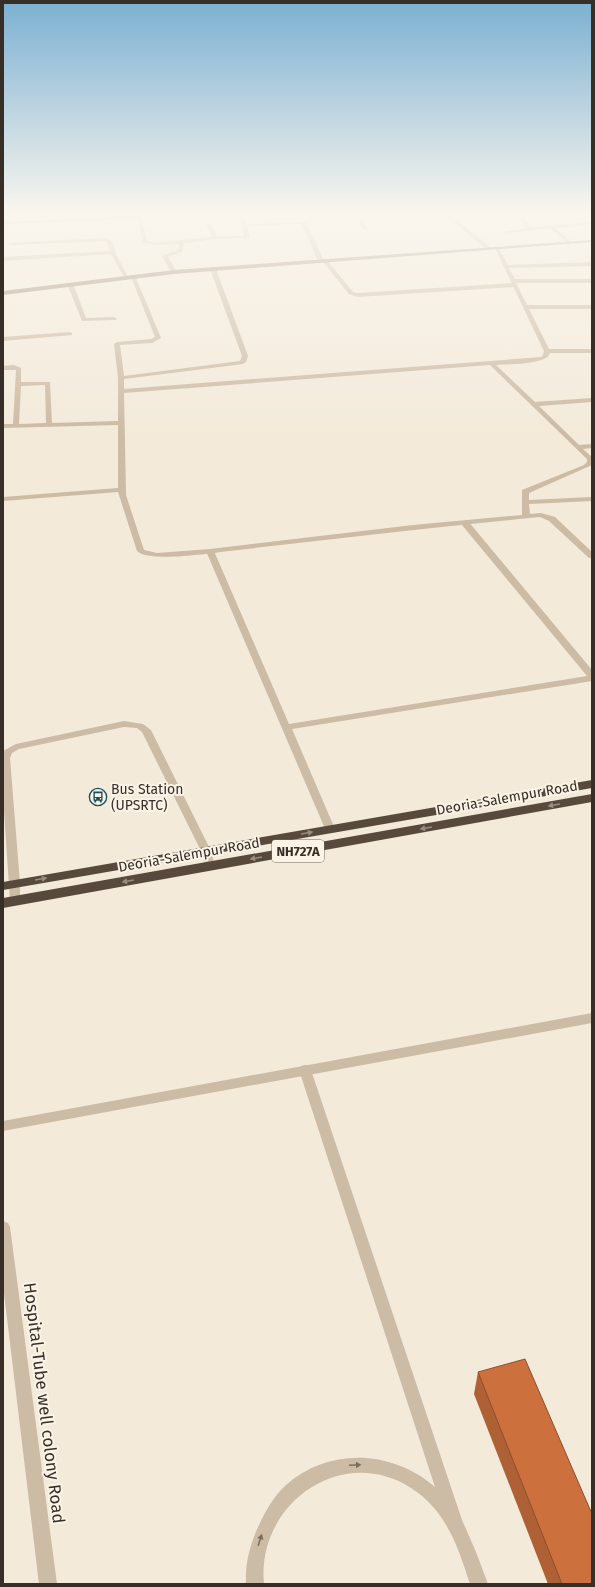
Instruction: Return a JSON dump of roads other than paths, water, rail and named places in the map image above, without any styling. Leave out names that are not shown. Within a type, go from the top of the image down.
[{"type":"highway","name":"Deoria-Salempur Road","points":[[9,885],[592,784]]},
{"type":"highway","name":"Deoria-Salempur Road","points":[[9,902],[592,798]]},
{"type":"street","points":[[3,293],[78,285]]},
{"type":"street","points":[[133,285],[158,338],[152,341],[117,344],[122,391],[122,495],[141,551],[147,554],[157,555],[210,551],[465,522],[541,515],[552,519],[592,556]]},
{"type":"street","points":[[121,378],[243,362],[245,356],[218,285]]},
{"type":"street","points":[[343,285],[350,293],[357,295],[487,285]]},
{"type":"street","points":[[122,391],[543,358],[546,356],[547,351],[515,285]]},
{"type":"street","points":[[71,286],[84,320],[114,319]]},
{"type":"street","points":[[526,307],[592,307]]},
{"type":"street","points":[[3,338],[70,334]]},
{"type":"street","points":[[547,351],[592,351]]},
{"type":"street","points":[[491,363],[590,459],[590,463],[529,489],[526,492],[526,516]]},
{"type":"street","points":[[3,368],[18,367],[19,369],[16,425]]},
{"type":"street","points":[[18,384],[48,383],[49,424]]},
{"type":"street","points":[[533,404],[592,400]]},
{"type":"street","points":[[3,426],[122,423]]},
{"type":"street","points":[[577,447],[592,446]]},
{"type":"street","points":[[3,499],[122,490]]},
{"type":"street","points":[[526,502],[592,499]]},
{"type":"street","points":[[465,522],[592,677]]},
{"type":"street","points":[[210,551],[330,829]]},
{"type":"street","points":[[286,726],[592,677]]},
{"type":"street","points":[[9,902],[5,758],[8,751],[16,747],[124,724],[140,726],[146,730],[206,850],[210,866]]},
{"type":"street","points":[[3,1126],[592,1018]]},
{"type":"street","points":[[304,1070],[456,1523],[466,1546],[479,1584]]},
{"type":"street","name":"Hospital-Tube well colony Road","points":[[3,1227],[48,1584]]},
{"type":"street","points":[[254,1584],[257,1552],[264,1528],[276,1507],[293,1489],[312,1476],[333,1467],[356,1464],[379,1466],[401,1473],[427,1490],[440,1502],[456,1523]]},
{"type":"street","points":[[466,1546],[472,1572],[472,1584]]},
{"type":"place","name":"Bus Station (UPSRTC)","points":[[98,797]]}]
